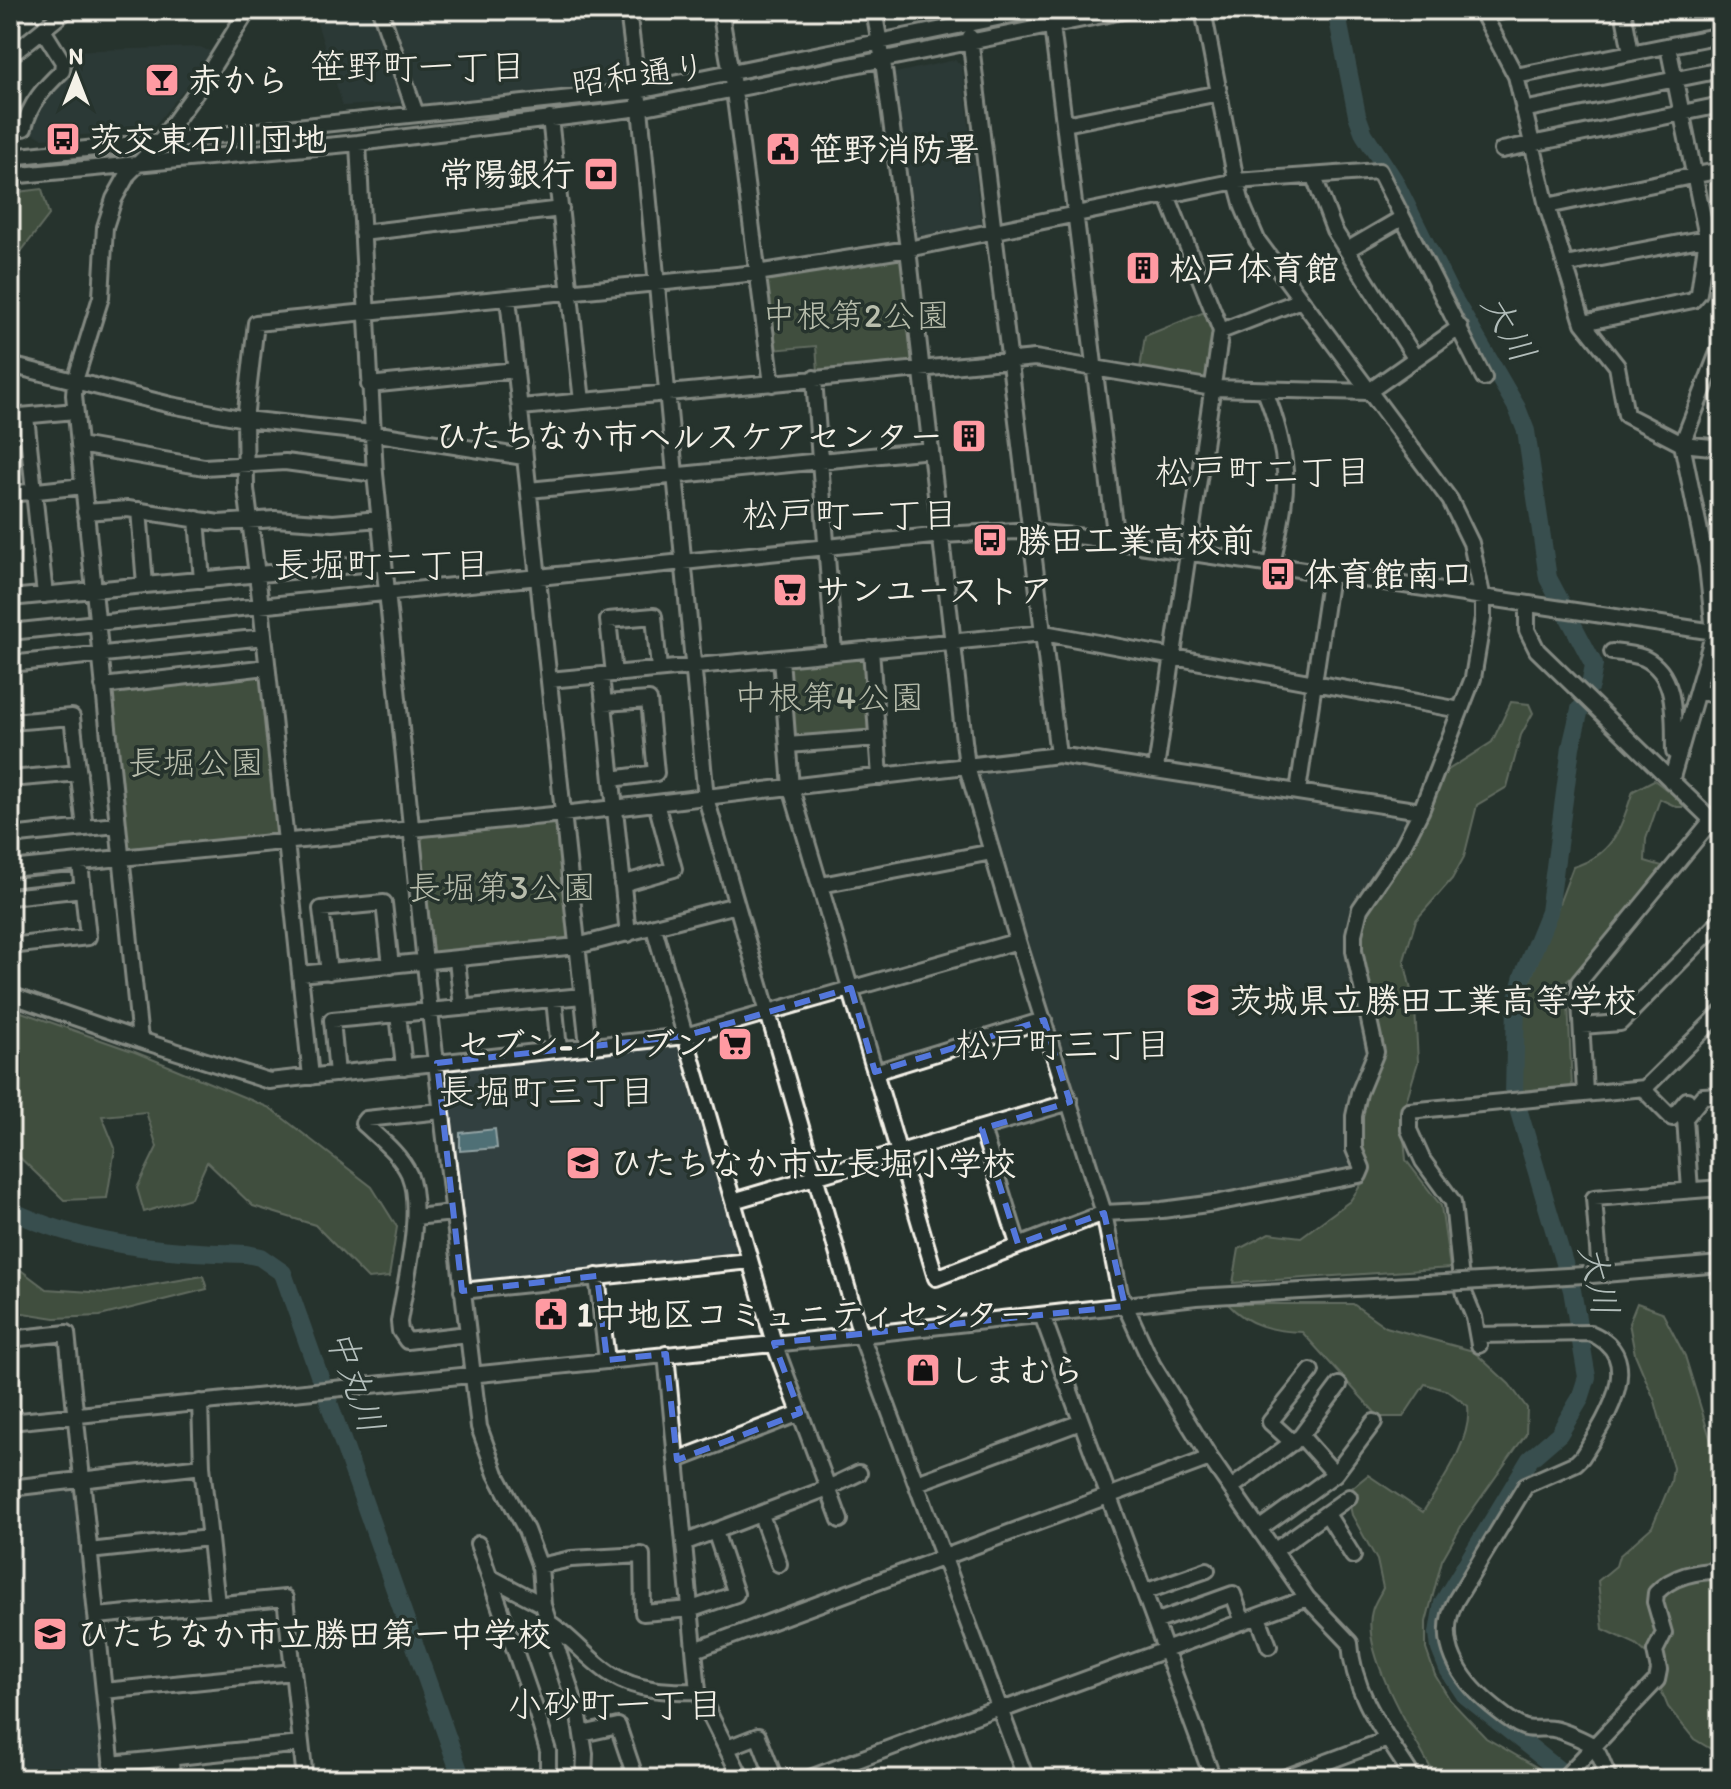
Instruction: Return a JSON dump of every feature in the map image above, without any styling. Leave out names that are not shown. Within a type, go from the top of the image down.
[{"type":"street","points":[[10,56],[67,10]]},
{"type":"street","points":[[140,1040],[75,411],[75,381],[101,297],[107,216],[128,174],[158,144],[202,84],[248,10]]},
{"type":"street","points":[[380,10],[416,114]]},
{"type":"street","points":[[628,10],[706,798],[861,1335],[1026,1779]]},
{"type":"street","points":[[720,10],[732,72],[772,384]]},
{"type":"street","points":[[874,10],[908,249],[967,767],[1104,1213],[1120,1294],[1152,1364],[1210,1458],[1307,1598],[1350,1643],[1352,1665],[1369,1711],[1414,1779]]},
{"type":"street","name":"昭和通り","points":[[10,157],[158,144],[638,91],[1036,10]]},
{"type":"street","name":"昭和通り","points":[[10,176],[141,161],[358,143],[640,108],[1128,10]]},
{"type":"street","points":[[781,658],[791,788],[936,1278],[1104,1213],[1215,1203],[1359,1175],[1362,1168],[1354,1149],[1354,1116],[1359,1093],[1376,1052],[1354,951],[1354,934],[1360,909],[1403,846],[1421,811],[1473,678],[1483,599],[1474,554],[1450,500],[1257,240],[1236,181],[1203,10]]},
{"type":"street","points":[[1509,10],[1482,13],[1516,76],[1547,206],[1583,323],[1617,366],[1626,415],[1682,444],[1721,448]]},
{"type":"street","points":[[1623,10],[1631,53]]},
{"type":"street","points":[[967,25],[1058,755]]},
{"type":"street","points":[[1052,26],[1116,541]]},
{"type":"street","points":[[24,128],[35,99],[62,71],[63,62],[43,30]]},
{"type":"street","points":[[1516,76],[1721,35]]},
{"type":"street","points":[[1583,323],[1693,300],[1699,293],[1714,236],[1695,175],[1668,46]]},
{"type":"street","points":[[1523,110],[1721,70]]},
{"type":"street","points":[[1065,124],[1219,93]]},
{"type":"street","points":[[1502,150],[1721,105]]},
{"type":"street","points":[[550,118],[582,401]]},
{"type":"street","points":[[358,143],[369,385],[379,519],[430,1012],[472,1374],[482,1439],[496,1474],[526,1530],[539,1566],[543,1605],[579,1716],[584,1779]]},
{"type":"street","points":[[1547,206],[1721,170]]},
{"type":"street","points":[[311,1077],[261,606],[248,521],[245,419],[256,323],[757,273],[908,249],[1236,181],[1379,171],[1484,378]]},
{"type":"street","points":[[1314,177],[1334,230],[1415,358]]},
{"type":"street","points":[[1156,769],[1221,331],[1167,195]]},
{"type":"street","points":[[362,233],[561,209]]},
{"type":"street","points":[[1347,250],[1402,218]]},
{"type":"street","points":[[1565,265],[1714,236]]},
{"type":"street","points":[[508,298],[588,1046]]},
{"type":"street","points":[[1221,331],[1301,300]]},
{"type":"street","points":[[521,407],[1035,358],[1213,388],[1368,392],[1460,327]]},
{"type":"street","points":[[1671,781],[1718,632],[1714,567],[1682,444],[1721,345]]},
{"type":"street","points":[[10,365],[171,405],[245,419],[372,433],[524,457]]},
{"type":"street","points":[[369,385],[516,370]]},
{"type":"street","points":[[814,378],[834,652]]},
{"type":"street","points":[[1265,391],[1276,419],[1285,472],[1272,566]]},
{"type":"street","points":[[10,417],[75,411]]},
{"type":"street","points":[[26,416],[45,595]]},
{"type":"street","points":[[79,445],[204,467],[285,462],[375,474]]},
{"type":"street","points":[[529,490],[931,450]]},
{"type":"street","points":[[10,494],[83,486]]},
{"type":"street","points":[[85,512],[139,510],[219,523],[275,519],[333,523],[379,519]]},
{"type":"street","points":[[139,510],[145,585]]},
{"type":"street","points":[[197,519],[202,580]]},
{"type":"street","points":[[10,632],[942,535],[1032,531],[1718,632]]},
{"type":"street","points":[[10,598],[384,562]]},
{"type":"street","points":[[1298,791],[1330,575]]},
{"type":"street","points":[[1527,605],[1527,630],[1531,640],[1570,683],[1718,825],[1579,982],[1585,1093]]},
{"type":"street","points":[[628,934],[604,703],[608,620],[654,616],[659,669]]},
{"type":"street","points":[[549,680],[1044,633],[1460,710]]},
{"type":"street","points":[[10,664],[264,637]]},
{"type":"street","points":[[871,649],[880,777]]},
{"type":"street","points":[[1612,652],[1648,660],[1665,680],[1673,704],[1676,760]]},
{"type":"street","points":[[103,686],[267,667]]},
{"type":"street","points":[[1698,692],[1721,695]]},
{"type":"street","points":[[604,703],[649,700],[656,773],[612,779]]},
{"type":"street","points":[[10,722],[72,717],[85,828]]},
{"type":"street","points":[[788,745],[877,738]]},
{"type":"street","points":[[10,869],[563,814],[1058,755],[1421,811]]},
{"type":"street","points":[[10,779],[79,773]]},
{"type":"street","points":[[622,884],[674,869],[656,803]]},
{"type":"street","points":[[10,836],[118,825]]},
{"type":"street","points":[[821,885],[992,852]]},
{"type":"street","points":[[10,946],[88,937],[80,863]]},
{"type":"street","points":[[10,897],[83,889]]},
{"type":"street","points":[[329,972],[321,909],[384,903],[391,966]]},
{"type":"street","points":[[300,974],[577,946],[736,905]]},
{"type":"street","points":[[1582,1026],[1620,1023],[1721,920]]},
{"type":"street","points":[[654,928],[774,1343],[840,1520]]},
{"type":"street","points":[[10,995],[269,1081],[685,1036],[1018,941]]},
{"type":"street","points":[[457,960],[462,1008]]},
{"type":"street","points":[[305,1023],[582,996]]},
{"type":"street","points":[[554,999],[559,1049]]},
{"type":"street","points":[[1609,1779],[1593,1746],[1553,1729],[1524,1728],[1469,1686],[1449,1646],[1448,1629],[1449,1614],[1456,1600],[1526,1485],[1576,1463],[1582,1457],[1614,1402],[1620,1368],[1604,1338],[1578,1333],[1478,1340],[1460,1271],[1453,1202],[1423,1161],[1409,1130],[1409,1111],[1645,1088],[1721,1013]]},
{"type":"street","points":[[398,1014],[404,1067]]},
{"type":"street","points":[[332,1020],[337,1074]]},
{"type":"street","points":[[875,1072],[1044,1020]]},
{"type":"street","points":[[1645,1088],[1672,1118],[1697,1088],[1721,1086]]},
{"type":"street","points":[[1690,1190],[1685,1118],[1703,1096],[1721,1095]]},
{"type":"street","points":[[733,1201],[1070,1102]]},
{"type":"street","points":[[441,1111],[366,1119],[363,1123],[398,1158],[409,1174],[415,1217],[400,1331],[407,1341],[467,1334]]},
{"type":"street","points":[[982,1129],[1018,1244]]},
{"type":"street","points":[[1600,1274],[1594,1198],[1721,1188]]},
{"type":"street","points":[[415,1217],[453,1213]]},
{"type":"street","points":[[462,1291],[750,1261]]},
{"type":"street","points":[[10,1422],[861,1335],[1196,1297],[1721,1264]]},
{"type":"street","points":[[597,1276],[607,1360]]},
{"type":"street","points":[[1042,1315],[1213,1779]]},
{"type":"street","points":[[10,1339],[67,1333],[112,1772],[171,1758],[301,1744]]},
{"type":"street","points":[[666,1354],[698,1691],[742,1779]]},
{"type":"street","points":[[1311,1371],[1270,1422],[1297,1440],[1335,1474]]},
{"type":"street","points":[[1231,1488],[1297,1440],[1339,1385]]},
{"type":"street","points":[[200,1402],[202,1466],[217,1604]]},
{"type":"street","points":[[677,1460],[800,1413]]},
{"type":"street","points":[[917,1483],[1081,1422]]},
{"type":"street","points":[[1259,1529],[1335,1474],[1374,1422]]},
{"type":"street","points":[[695,1650],[1210,1458]]},
{"type":"street","points":[[10,1488],[202,1466]]},
{"type":"street","points":[[686,1542],[761,1515],[859,1473]]},
{"type":"street","points":[[1274,1551],[1349,1497]]},
{"type":"street","points":[[1327,1514],[1353,1556]]},
{"type":"street","points":[[761,1515],[779,1564]]},
{"type":"street","points":[[539,1566],[571,1559],[642,1555],[643,1613],[692,1609],[736,1594],[715,1531]]},
{"type":"street","points":[[89,1551],[209,1538]]},
{"type":"street","points":[[478,1544],[541,1726],[548,1751],[548,1779]]},
{"type":"street","points":[[1144,1592],[1207,1570]]},
{"type":"street","points":[[1566,1774],[1659,1676],[1655,1651],[1664,1633],[1655,1602],[1656,1593],[1675,1579],[1705,1571],[1721,1571]]},
{"type":"street","points":[[490,1577],[543,1605]]},
{"type":"street","points":[[1155,1622],[1233,1594],[1243,1622]]},
{"type":"street","points":[[97,1616],[285,1598],[305,1779]]},
{"type":"street","points":[[807,1779],[1307,1598]]},
{"type":"street","points":[[1258,1617],[1269,1646]]},
{"type":"street","points":[[548,1622],[563,1631],[612,1675],[665,1692],[698,1691]]},
{"type":"street","points":[[104,1691],[293,1672]]},
{"type":"street","points":[[582,1734],[618,1726],[636,1779]]},
{"type":"street","points":[[727,1748],[758,1736],[775,1779]]},
{"type":"street","points":[[1281,1779],[1388,1739]]},
{"type":"street","points":[[171,1758],[172,1779]]},
{"type":"highlighted area","points":[[851,988],[875,1072],[1044,1020],[1070,1102],[982,1129],[1018,1244],[1104,1213],[1125,1306],[774,1343],[800,1413],[677,1460],[666,1354],[607,1360],[597,1276],[462,1291],[437,1063],[685,1036]]},
{"type":"shaded area","points":[[313,10],[377,10],[409,102],[343,106]]},
{"type":"shaded area","points":[[390,10],[618,10],[627,83],[420,104]]},
{"type":"shaded area","points":[[200,47],[214,53],[151,130],[42,138],[28,130],[45,94],[65,76],[65,51]]},
{"type":"shaded area","points":[[955,60],[962,66],[982,229],[917,244],[911,241],[891,74]]},
{"type":"shaded area","name":"茨城県立勝田工業高等学校","points":[[1060,760],[1409,816],[1412,821],[1391,855],[1372,1050],[1348,1118],[1347,1145],[1354,1173],[1195,1201],[1109,1206],[978,776],[982,770]]},
{"type":"shaded area","name":"ひたちなか市立長堀小学校","points":[[676,1042],[736,1248],[733,1255],[477,1285],[465,1277],[448,1078],[455,1068]]},
{"type":"shaded area","name":"ひたちなか市立勝田第一中学校","points":[[74,1486],[104,1779],[10,1776],[10,1493]]},
{"type":"green space","points":[[42,189],[49,215],[10,266],[10,193]]},
{"type":"green space","name":"中根第2公園","points":[[901,256],[904,260],[911,363],[818,371],[816,346],[772,350],[764,277]]},
{"type":"green space","points":[[1207,311],[1215,332],[1208,382],[1140,369],[1145,336]]},
{"type":"green space","name":"中根第4公園","points":[[866,656],[872,734],[792,739],[786,661]]},
{"type":"green space","name":"長堀公園","points":[[264,673],[281,836],[128,851],[112,689]]},
{"type":"green space","points":[[1511,702],[1529,704],[1533,713],[1521,735],[1507,787],[1477,805],[1464,857],[1452,879],[1416,920],[1404,960],[1415,1008],[1418,1062],[1402,1115],[1406,1160],[1441,1206],[1450,1268],[1233,1283],[1239,1249],[1269,1233],[1301,1237],[1350,1201],[1366,1177],[1368,1167],[1358,1140],[1360,1116],[1365,1094],[1382,1053],[1358,950],[1364,913],[1411,849],[1427,814],[1437,777],[1492,742]]},
{"type":"green space","points":[[1654,780],[1689,807],[1677,807],[1660,799],[1646,839],[1645,861],[1662,866],[1587,964],[1567,981],[1572,1087],[1522,1092],[1521,1004],[1573,867],[1587,862],[1607,847],[1620,828],[1633,791]]},
{"type":"green space","name":"長堀第3公園","points":[[557,821],[570,939],[565,943],[438,956],[433,952],[421,840],[430,831]]},
{"type":"green space","points":[[10,1008],[135,1052],[270,1108],[372,1187],[397,1227],[389,1277],[368,1279],[315,1225],[253,1206],[207,1162],[191,1198],[144,1212],[137,1188],[157,1147],[146,1112],[102,1116],[115,1148],[107,1198],[64,1200],[10,1148]]},
{"type":"green space","points":[[10,1262],[46,1289],[106,1293],[203,1276],[207,1289],[100,1316],[55,1318],[10,1311]]},
{"type":"green space","points":[[1637,1303],[1662,1312],[1685,1356],[1714,1451],[1721,1537],[1721,1755],[1694,1739],[1668,1707],[1646,1653],[1636,1644],[1603,1629],[1598,1581],[1616,1566],[1619,1556],[1652,1527],[1671,1482],[1673,1468],[1655,1401],[1635,1354],[1629,1323]]},
{"type":"green space","points":[[1228,1304],[1353,1304],[1386,1327],[1473,1351],[1509,1384],[1527,1408],[1526,1434],[1463,1523],[1442,1560],[1426,1622],[1426,1649],[1435,1675],[1450,1700],[1486,1738],[1557,1779],[1437,1779],[1392,1696],[1374,1650],[1370,1629],[1372,1611],[1383,1588],[1377,1560],[1352,1515],[1347,1492],[1368,1475],[1423,1512],[1460,1447],[1468,1419],[1468,1406],[1448,1391],[1425,1384],[1403,1417],[1379,1417],[1302,1332],[1262,1326],[1244,1318]]},
{"type":"water","points":[[495,1129],[497,1148],[460,1151],[460,1133]]},
{"type":"waterway","name":"大川","points":[[1336,10],[1357,115],[1364,134],[1394,180],[1450,293],[1517,408],[1526,431],[1548,578],[1594,665],[1590,686]]},
{"type":"waterway","name":"大川","points":[[1570,1779],[1465,1695],[1448,1669],[1438,1633],[1443,1603],[1530,1459],[1559,1434],[1580,1399],[1587,1377],[1572,1290],[1514,1095],[1516,1002],[1549,912],[1571,747],[1580,709]]},
{"type":"waterway","name":"中丸川","points":[[10,1210],[67,1232],[125,1245],[260,1257],[283,1273],[462,1779]]},
{"type":"place","name":"赤から","points":[[162,80]]},
{"type":"place","name":"茨交東石川団地","points":[[63,139]]},
{"type":"place","name":"笹野消防署","points":[[783,149]]},
{"type":"place","name":"常陽銀行","points":[[601,174]]},
{"type":"place","name":"松戸体育館","points":[[1143,268]]},
{"type":"place","name":"ひたちなか市ヘルスケアセンター","points":[[969,436]]},
{"type":"place","name":"勝田工業高校前","points":[[990,540]]},
{"type":"place","name":"体育館南口","points":[[1278,574]]},
{"type":"place","name":"サンユーストア","points":[[790,590]]},
{"type":"place","name":"茨城県立勝田工業高等学校","points":[[1203,1000]]},
{"type":"place","name":"セブン-イレブン","points":[[735,1044]]},
{"type":"place","name":"ひたちなか市立長堀小学校","points":[[583,1163]]},
{"type":"place","name":"1中地区コミュニティセンター","points":[[551,1314]]},
{"type":"place","name":"しまむら","points":[[923,1370]]},
{"type":"place","name":"ひたちなか市立勝田第一中学校","points":[[50,1634]]},
{"type":"district","name":"笹野町一丁目","points":[[418,66]]},
{"type":"district","name":"松戸町二丁目","points":[[1263,471]]},
{"type":"district","name":"松戸町一丁目","points":[[850,514]]},
{"type":"district","name":"長堀町二丁目","points":[[382,564]]},
{"type":"district","name":"松戸町三丁目","points":[[1063,1044]]},
{"type":"district","name":"長堀町三丁目","points":[[547,1091]]},
{"type":"district","name":"小砂町一丁目","points":[[615,1704]]}]
